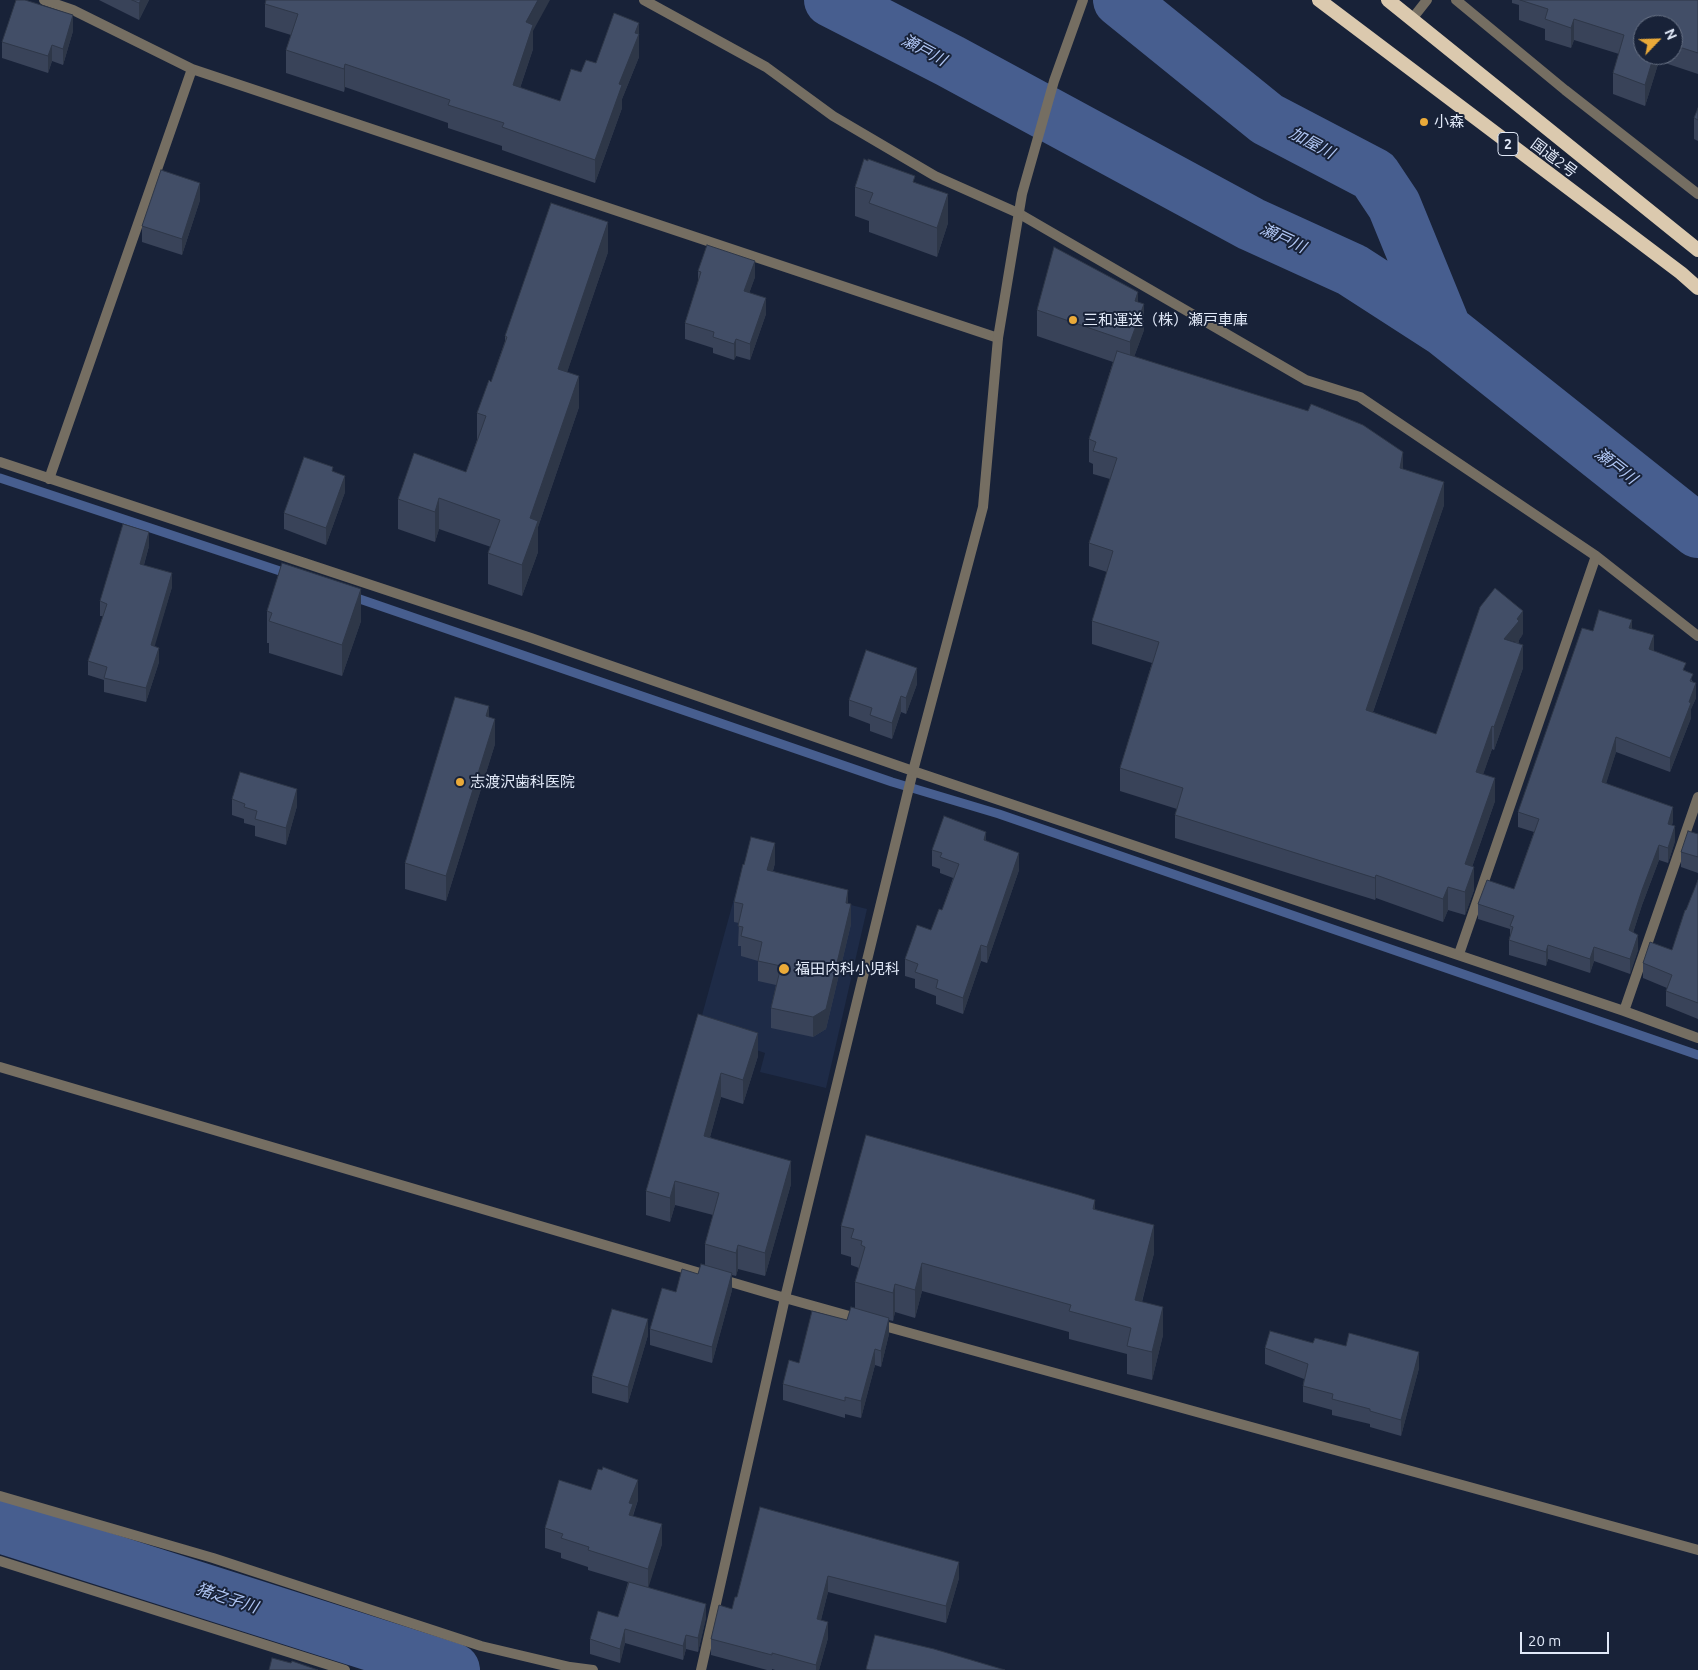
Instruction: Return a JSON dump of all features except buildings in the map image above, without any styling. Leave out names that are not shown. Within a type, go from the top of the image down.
[{"type":"highway","name":"国道2号","points":[[1319,0],[1681,273],[1698,288]]},
{"type":"highway","name":"国道2号","points":[[1388,0],[1698,250]]},
{"type":"street","points":[[44,0],[73,10],[192,69],[998,338]]},
{"type":"street","points":[[644,0],[766,67],[833,116],[935,176],[1018,213],[1306,380],[1360,397],[1596,556],[1698,636]]},
{"type":"street","points":[[701,1670],[785,1298],[912,776],[983,507],[998,338],[1022,194],[1054,81],[1083,0]]},
{"type":"street","points":[[1412,20],[1427,0]]},
{"type":"street","points":[[1456,0],[1565,90],[1698,194]]},
{"type":"street","points":[[49,479],[192,69]]},
{"type":"street","points":[[0,462],[531,638],[912,776],[1460,954],[1698,1038]]},
{"type":"street","points":[[1460,954],[1596,556]]},
{"type":"street","points":[[1624,1011],[1698,796]]},
{"type":"street","points":[[0,1066],[785,1298],[1698,1550]]},
{"type":"street","points":[[0,1496],[213,1558],[481,1646],[570,1667],[593,1670]]},
{"type":"street","points":[[0,1561],[346,1670]]},
{"type":"shaded area","name":"福田内科小児科","points":[[740,877],[867,909],[826,1088],[760,1072],[765,1053],[698,1030]]},
{"type":"waterway","name":"瀬戸川","points":[[831,0],[950,61],[1251,224],[1352,270],[1445,330],[1698,531]]},
{"type":"waterway","name":"加屋川","points":[[1120,0],[1267,119],[1374,175],[1394,205],[1445,330]]},
{"type":"waterway","points":[[0,478],[292,575]]},
{"type":"waterway","points":[[351,596],[892,782],[999,814],[1698,1055]]},
{"type":"waterway","name":"猪之子川","points":[[0,1526],[453,1670]]},
{"type":"place","name":"小森","points":[[1424,122]]},
{"type":"place","name":"三和運送（株）瀬戸車庫","points":[[1073,320]]},
{"type":"place","name":"志渡沢歯科医院","points":[[460,782]]},
{"type":"place","name":"福田内科小児科","points":[[784,969]]}]
